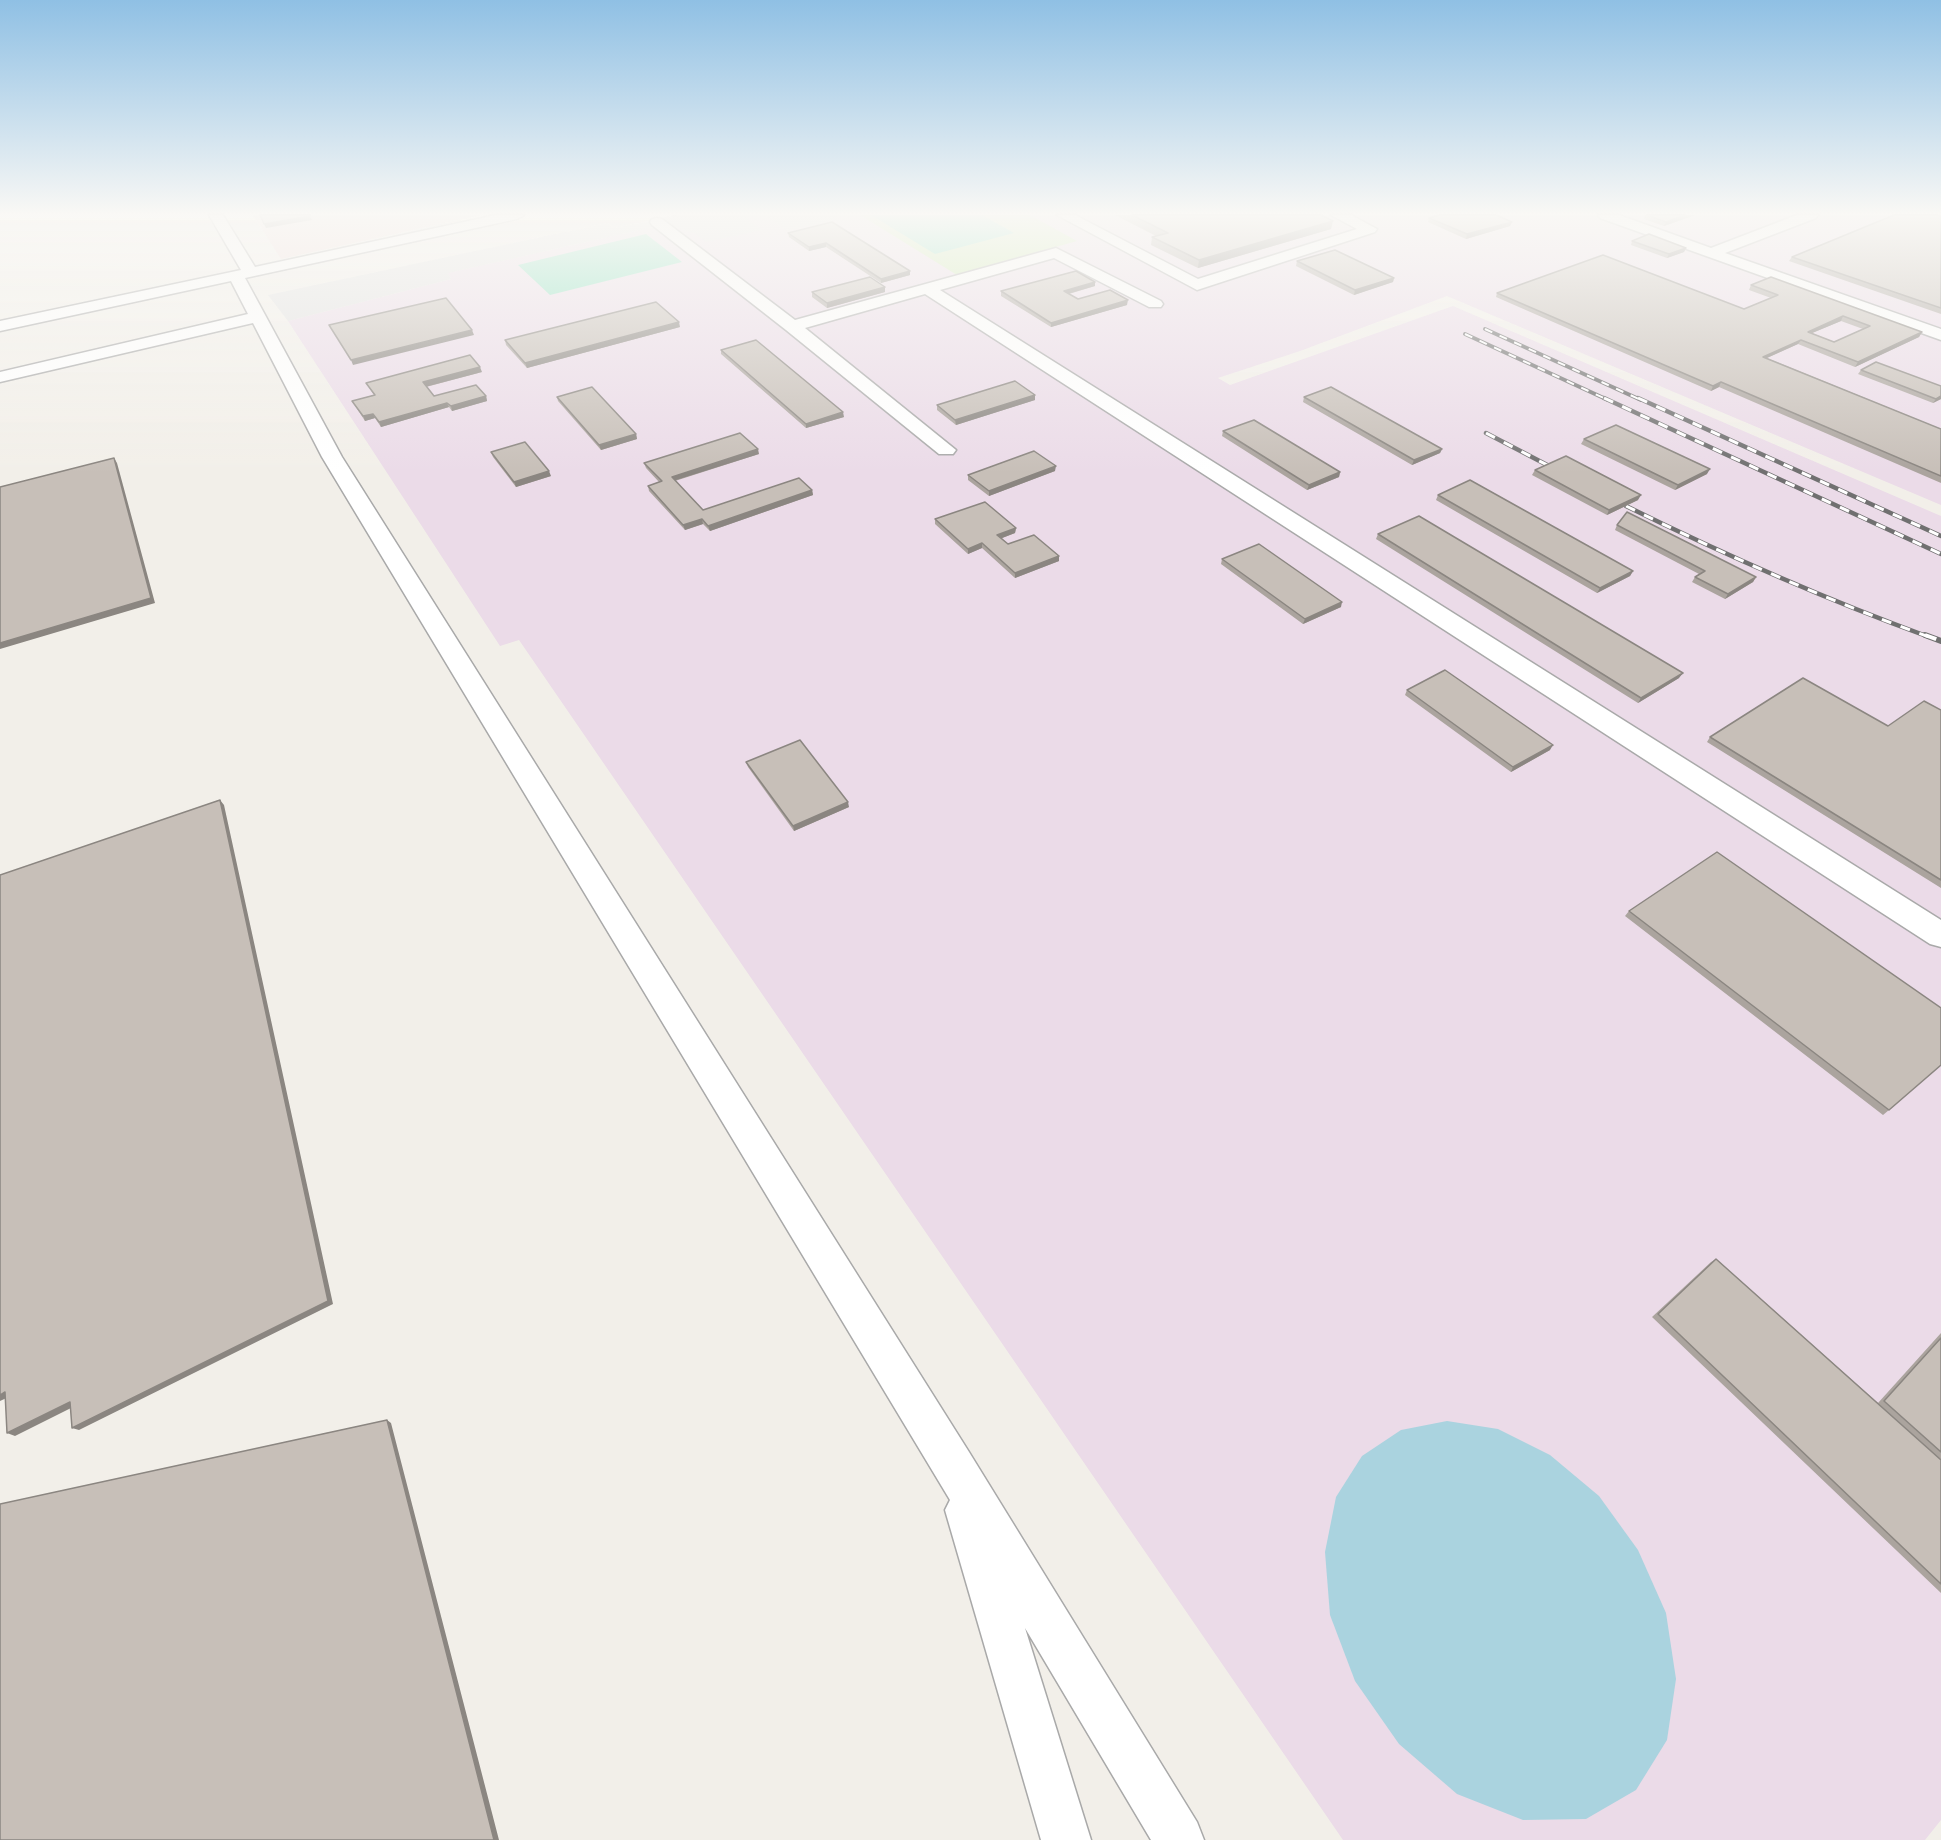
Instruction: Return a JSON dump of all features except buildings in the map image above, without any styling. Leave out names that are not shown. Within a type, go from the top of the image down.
[{"type":"street","points":[[0,326],[117,301]]},
{"type":"street","points":[[252,301],[258,317],[332,458],[954,1467],[1179,1840]]},
{"type":"street","points":[[759,301],[946,450]]},
{"type":"street","points":[[792,326],[884,301]]},
{"type":"street","points":[[947,301],[1941,935]]},
{"type":"street","points":[[1149,301],[1155,304]]},
{"type":"street","points":[[1845,301],[1941,335]]},
{"type":"street","points":[[0,376],[258,317]]},
{"type":"street","points":[[954,1467],[1066,1840]]},
{"type":"shaded area","points":[[273,301],[366,301],[288,321]]},
{"type":"shaded area","points":[[366,301],[1434,301],[1300,351],[1218,378],[1230,385],[1453,306],[1941,516],[1941,1820],[1925,1840],[1343,1840],[519,640],[500,646],[288,321]]},
{"type":"shaded area","points":[[1459,301],[1941,301],[1941,505]]},
{"type":"water","points":[[1447,1421],[1498,1429],[1550,1455],[1599,1496],[1638,1550],[1666,1613],[1676,1679],[1667,1740],[1636,1790],[1586,1819],[1523,1820],[1457,1794],[1399,1744],[1355,1681],[1330,1615],[1325,1552],[1336,1497],[1362,1456],[1401,1430]]},
{"type":"railway","points":[[1485,329],[1641,400]]},
{"type":"railway","points":[[1465,334],[1608,400]]},
{"type":"railway","points":[[1604,398],[1941,554]]},
{"type":"railway","points":[[1638,398],[1941,536]]},
{"type":"railway","points":[[1486,433],[1551,467]]},
{"type":"railway","points":[[1626,506],[1776,576],[1929,637]]},
{"type":"railway","points":[[1925,635],[1941,641]]}]
